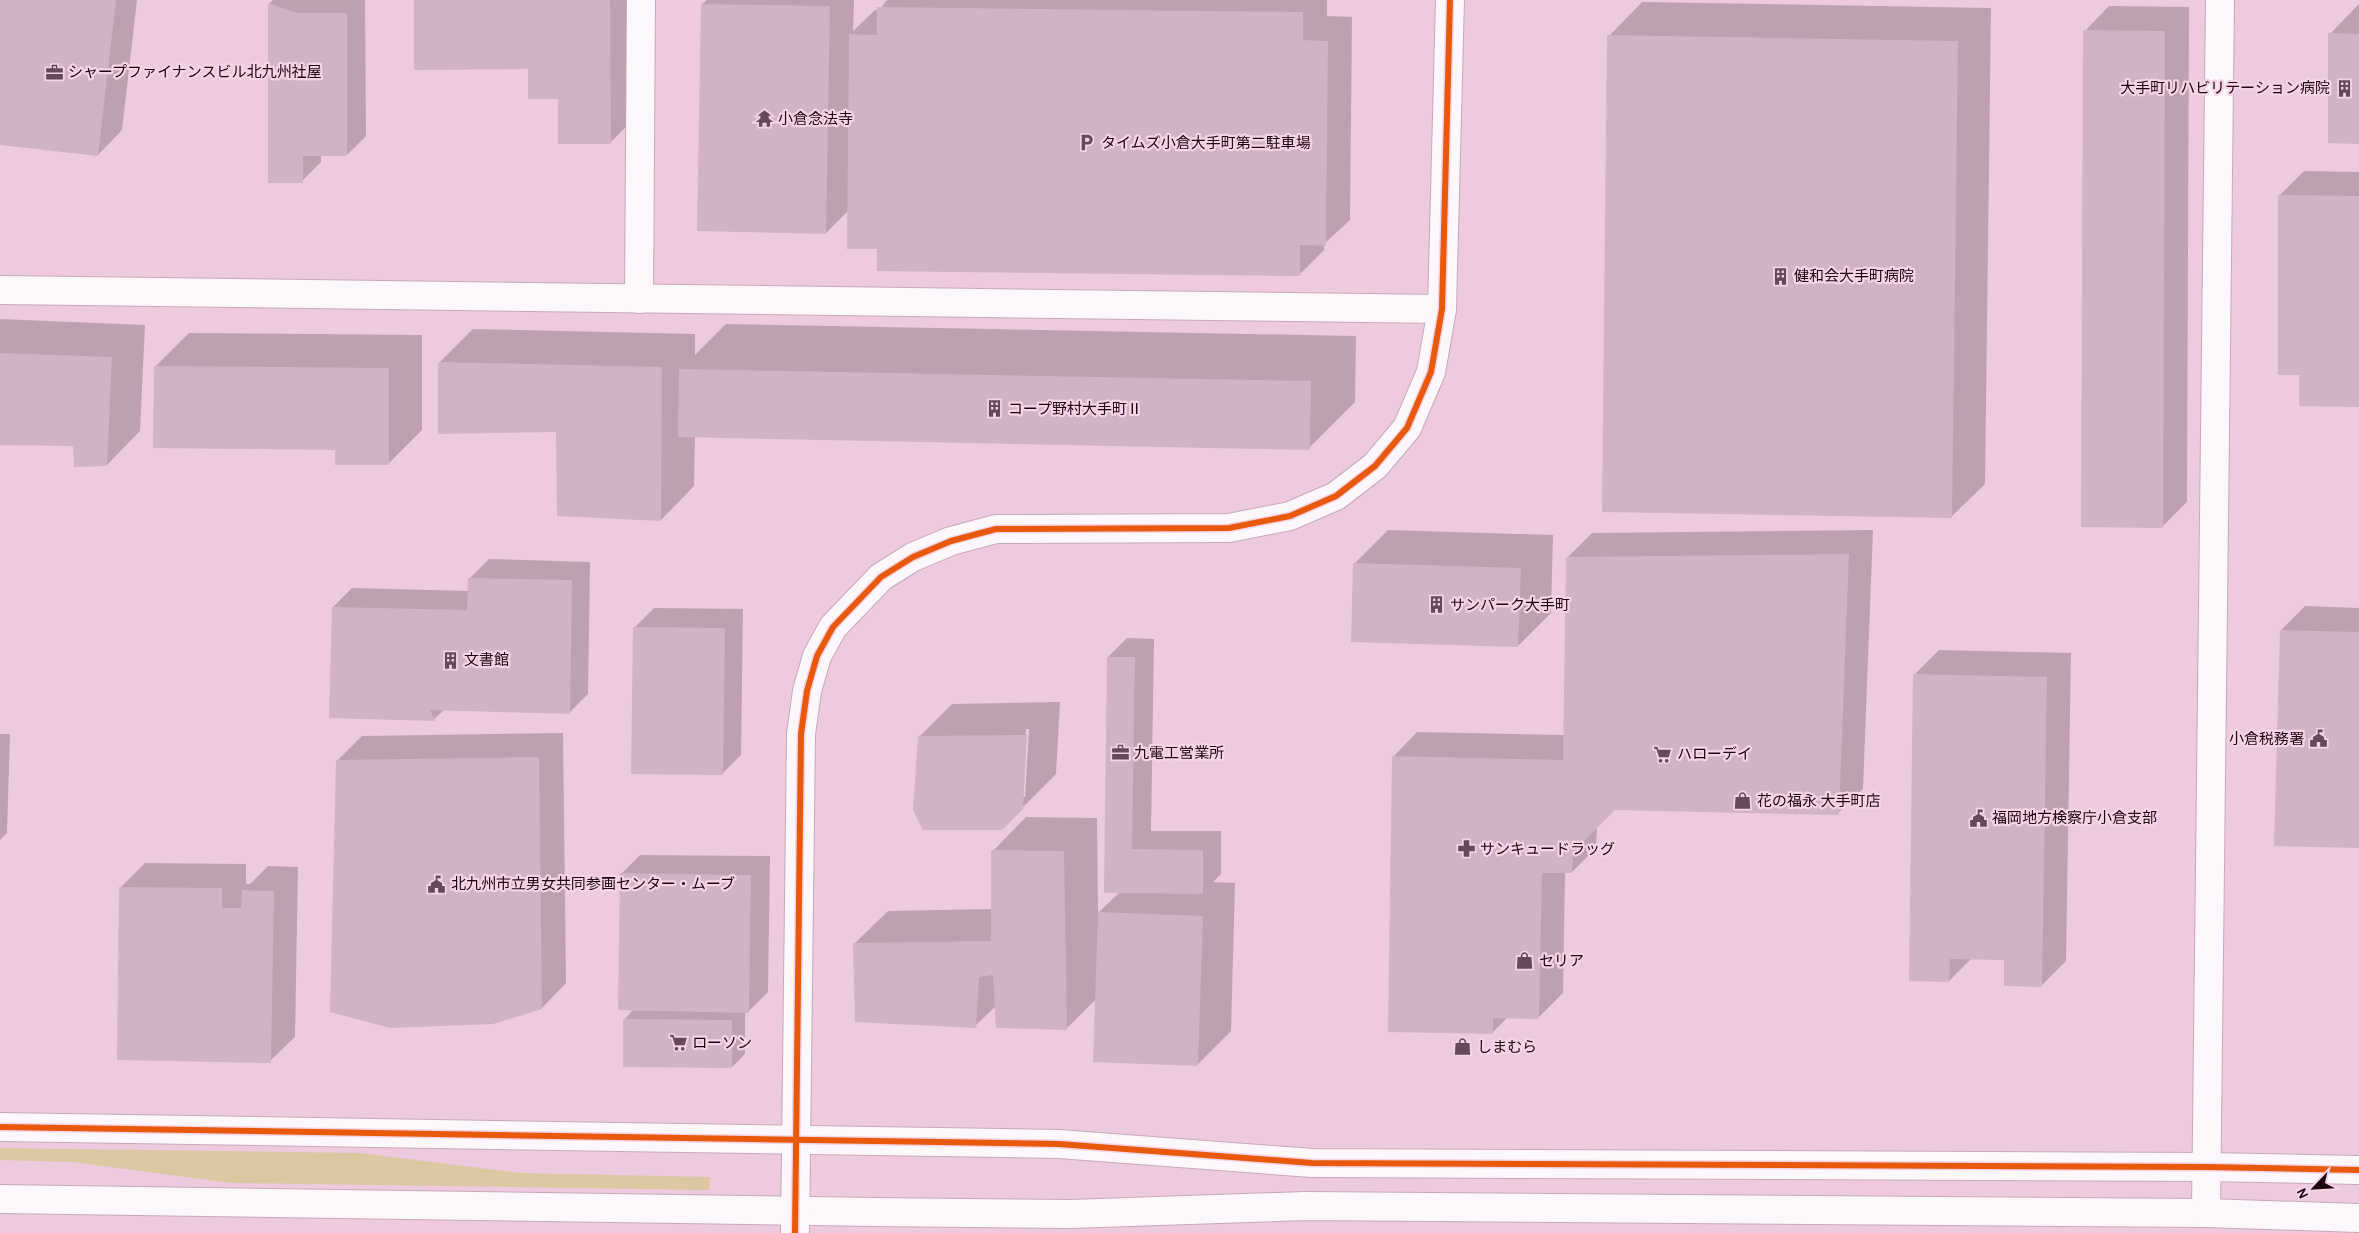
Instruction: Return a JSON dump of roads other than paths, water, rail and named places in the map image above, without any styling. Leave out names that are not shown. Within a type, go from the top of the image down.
[{"type":"street","points":[[639,300],[641,0]]},
{"type":"street","points":[[795,1222],[801,734],[807,691],[817,656],[833,627],[881,577],[905,562],[951,541],[987,531],[1040,528],[1229,528],[1290,516],[1336,496],[1375,466],[1407,428],[1431,372],[1442,309],[1450,0]]},
{"type":"street","points":[[2206,1213],[2220,0]]},
{"type":"street","points":[[0,290],[639,300],[1442,309]]},
{"type":"street","points":[[0,1127],[1058,1144],[1312,1163],[2206,1166],[2359,1170]]},
{"type":"street","points":[[0,1199],[795,1222],[1305,1206],[2206,1213],[2359,1218]]},
{"type":"place","name":"シャープファイナンスビル北九州社屋","points":[[54,72]]},
{"type":"place","name":"大手町リハビリテーション病院","points":[[2344,88]]},
{"type":"place","name":"小倉念法寺","points":[[764,119]]},
{"type":"place","name":"タイムズ小倉大手町第二駐車場","points":[[1087,143]]},
{"type":"place","name":"健和会大手町病院","points":[[1780,276]]},
{"type":"place","name":"コープ野村大手町Ⅱ","points":[[994,409]]},
{"type":"place","name":"サンパーク大手町","points":[[1436,605]]},
{"type":"place","name":"文書館","points":[[450,660]]},
{"type":"place","name":"小倉税務署","points":[[2318,739]]},
{"type":"place","name":"九電工営業所","points":[[1120,753]]},
{"type":"place","name":"ハローデイ","points":[[1663,754]]},
{"type":"place","name":"花の福永 大手町店","points":[[1743,801]]},
{"type":"place","name":"福岡地方検察庁小倉支部","points":[[1978,818]]},
{"type":"place","name":"サンキュードラッグ","points":[[1466,849]]},
{"type":"place","name":"北九州市立男女共同参画センター・ムーブ","points":[[437,884]]},
{"type":"place","name":"セリア","points":[[1525,961]]},
{"type":"place","name":"ローソン","points":[[678,1043]]},
{"type":"place","name":"しまむら","points":[[1463,1047]]}]
